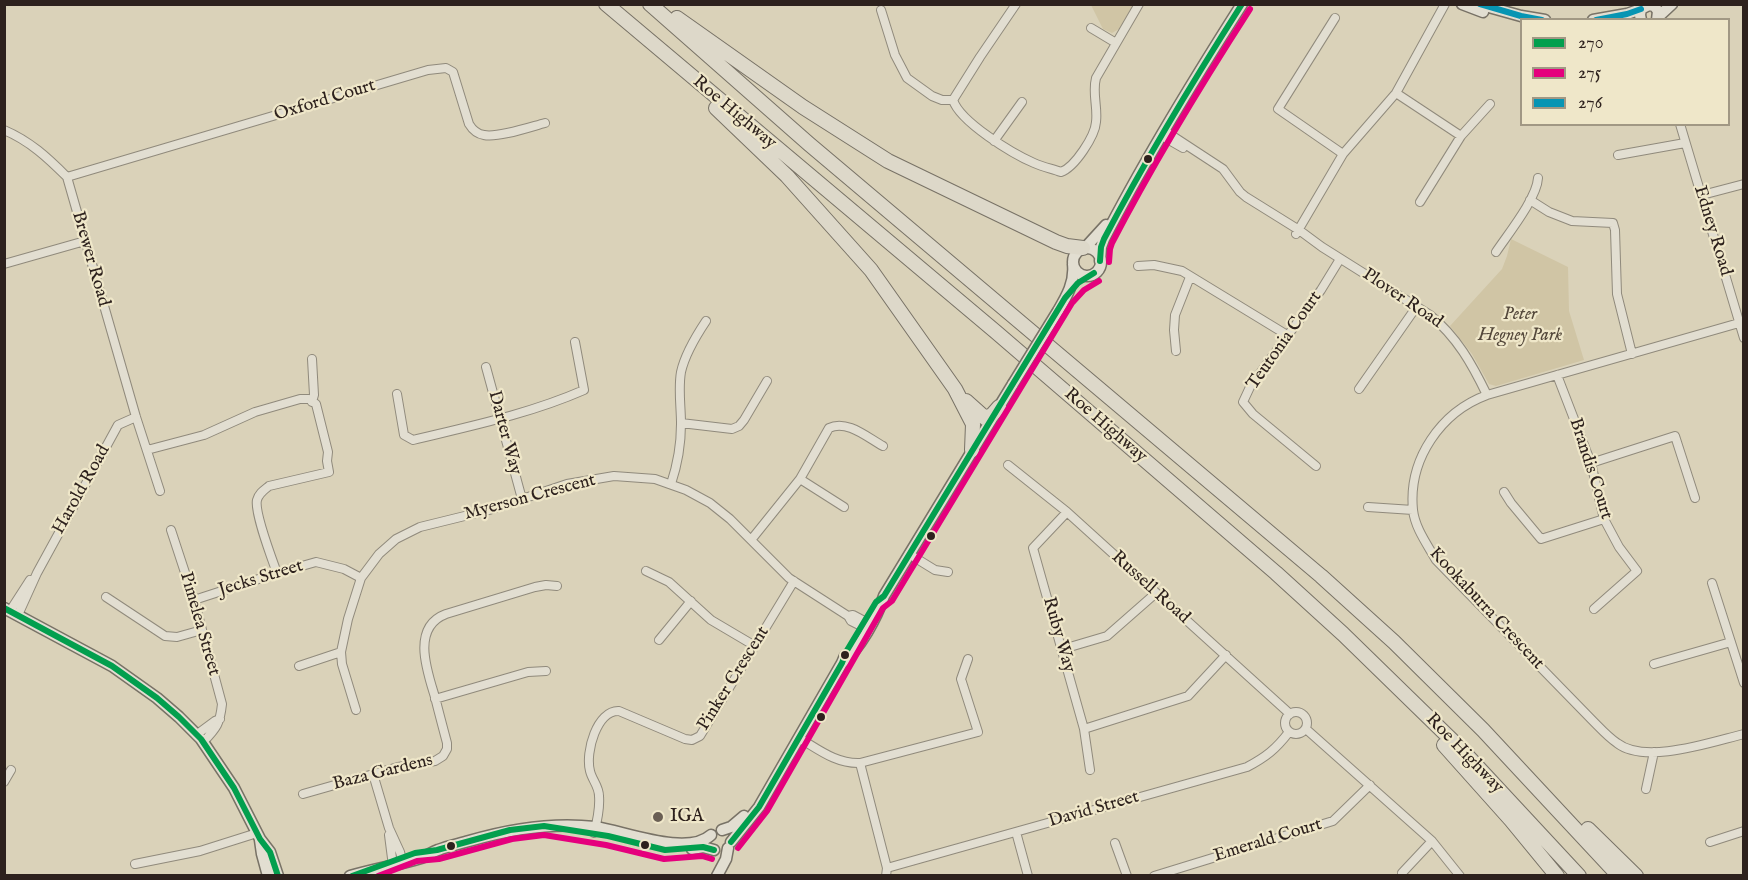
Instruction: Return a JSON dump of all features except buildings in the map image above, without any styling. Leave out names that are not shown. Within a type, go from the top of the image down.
[{"type":"highway","name":"Roe Highway","points":[[606,4],[996,332],[1276,573],[1343,634],[1453,742],[1579,876]]},
{"type":"highway","name":"Roe Highway","points":[[650,4],[809,144],[1321,576],[1394,642],[1483,730],[1619,876]]},
{"type":"highway","points":[[658,4],[803,107],[888,161],[1056,242],[1084,248]]},
{"type":"highway","points":[[667,56],[727,119],[787,176],[871,270],[955,389],[973,424],[972,450]]},
{"type":"highway","points":[[955,389],[984,417],[992,415],[999,407]]},
{"type":"highway","points":[[1276,573],[1408,705],[1511,820],[1557,876]]},
{"type":"highway","points":[[1394,642],[1494,732],[1636,876]]},
{"type":"main road","points":[[1065,298],[1100,266],[1101,246],[1127,195],[1242,4]]},
{"type":"main road","points":[[1462,4],[1488,14],[1520,22]]},
{"type":"main road","points":[[1478,4],[1513,15],[1532,18]]},
{"type":"main road","points":[[1658,18],[1672,4]]},
{"type":"main road","points":[[1604,18],[1641,14],[1646,6],[1655,5],[1658,18]]},
{"type":"main road","points":[[595,830],[665,850],[703,847],[722,851],[729,845],[759,807],[842,663],[852,655],[866,625],[1058,311],[1073,280],[1074,255],[1103,230],[1127,195]]},
{"type":"main road","points":[[1084,248],[1097,252],[1100,261]]},
{"type":"main road","points":[[1073,264],[1080,274],[1094,273]]},
{"type":"main road","points":[[11,611],[112,666],[157,698],[199,739],[234,788],[258,836],[270,852],[278,876]]},
{"type":"main road","points":[[350,876],[397,861],[427,856],[437,850],[510,830],[556,824],[670,843],[698,842],[717,830],[734,825],[749,811],[784,763]]},
{"type":"main road","points":[[715,876],[726,859],[729,845],[730,836],[722,830]]},
{"type":"main road","points":[[711,835],[710,845],[719,857],[715,876]]},
{"type":"main road","points":[[258,836],[268,876]]},
{"type":"street","points":[[953,100],[1016,4]]},
{"type":"street","points":[[953,100],[959,113],[994,141],[1034,163],[1061,172],[1067,170],[1076,161],[1096,128],[1094,86],[1096,78],[1139,4]]},
{"type":"street","points":[[1297,232],[1343,154],[1396,93],[1445,4]]},
{"type":"street","points":[[881,10],[895,55],[907,78],[932,96],[942,100],[953,100]]},
{"type":"street","points":[[1335,18],[1278,109],[1343,154]]},
{"type":"street","points":[[1091,28],[1116,43]]},
{"type":"street","name":"Oxford Court","points":[[67,177],[428,70],[446,68],[453,72],[469,124],[481,135],[500,134],[545,123]]},
{"type":"street","points":[[1396,93],[1461,136]]},
{"type":"street","points":[[994,141],[1022,102]]},
{"type":"street","points":[[1420,202],[1461,136],[1490,104]]},
{"type":"street","name":"Edney Road","points":[[1681,126],[1743,338]]},
{"type":"street","name":"Brewer Road","points":[[4,130],[43,153],[67,177],[136,417],[160,491]]},
{"type":"street","name":"Plover Road","points":[[1163,134],[1209,163],[1222,174],[1243,201],[1417,306],[1444,326],[1463,349],[1487,395]]},
{"type":"street","points":[[1618,155],[1685,143]]},
{"type":"street","points":[[1496,252],[1530,200],[1539,178]]},
{"type":"street","points":[[1701,195],[1743,184]]},
{"type":"street","points":[[1530,200],[1549,212],[1572,221],[1612,223],[1615,230],[1617,294],[1632,354]]},
{"type":"street","points":[[4,264],[85,241]]},
{"type":"street","name":"Teutonia Court","points":[[1316,466],[1253,414],[1244,402],[1250,387],[1321,290],[1340,259]]},
{"type":"street","points":[[1138,266],[1154,265],[1182,271],[1287,335]]},
{"type":"street","points":[[1176,351],[1175,315],[1190,277]]},
{"type":"street","points":[[1359,389],[1417,306]]},
{"type":"street","points":[[671,484],[679,460],[681,372],[688,352],[706,321]]},
{"type":"street","name":"Kookaburra Crescent","points":[[1739,323],[1472,400],[1445,420],[1426,446],[1415,478],[1413,510],[1421,535],[1436,560],[1618,745],[1644,753],[1671,751],[1743,734]]},
{"type":"street","points":[[397,394],[404,435],[413,440],[500,420],[584,390],[575,342]]},
{"type":"street","points":[[312,358],[314,395],[312,402]]},
{"type":"street","name":"Darter Way","points":[[486,368],[522,500]]},
{"type":"street","name":"Brandis Court","points":[[1557,375],[1591,463],[1604,519],[1619,547],[1637,571],[1594,609]]},
{"type":"street","points":[[681,423],[732,429],[744,420],[767,381]]},
{"type":"street","points":[[147,450],[204,435],[255,412],[300,399],[309,399],[316,404],[328,452],[329,472],[270,486],[262,491],[257,500],[257,512],[277,573]]},
{"type":"street","name":"Harold Road","points":[[11,611],[33,575],[37,573],[118,425],[136,417]]},
{"type":"street","points":[[751,540],[800,479],[829,428],[834,425],[846,425],[883,446]]},
{"type":"street","points":[[1591,463],[1675,436],[1695,498]]},
{"type":"street","name":"Russell Road","points":[[1008,465],[1067,512],[1290,714]]},
{"type":"street","name":"Myerson Crescent","points":[[356,710],[342,664],[341,652],[348,619],[361,578],[379,554],[396,538],[420,528],[489,510],[567,484],[614,476],[656,479],[699,496],[730,519],[794,581],[848,616],[851,621],[866,625]]},
{"type":"street","points":[[800,479],[844,507]]},
{"type":"street","points":[[1504,492],[1542,539],[1604,519]]},
{"type":"street","points":[[1368,507],[1413,510]]},
{"type":"street","name":"Ruby Way","points":[[1067,512],[1034,548],[1084,729],[1090,770]]},
{"type":"street","name":"Pimelea Street","points":[[171,530],[194,600],[222,704],[220,719],[215,721],[199,739]]},
{"type":"street","points":[[909,554],[935,570],[948,572]]},
{"type":"street","name":"Jecks Street","points":[[194,600],[316,562],[344,569],[361,578]]},
{"type":"street","points":[[646,571],[669,582],[711,620],[754,646]]},
{"type":"street","name":"Pinker Crescent","points":[[595,830],[599,795],[590,773],[590,750],[603,718],[611,711],[620,711],[685,740],[692,740],[700,736],[794,581]]},
{"type":"street","points":[[1712,583],[1743,682]]},
{"type":"street","name":"Baza Gardens","points":[[303,794],[398,767],[429,763],[443,756],[447,743],[424,659],[426,634],[435,619],[535,587],[557,586]]},
{"type":"street","points":[[1062,650],[1107,636],[1156,593]]},
{"type":"street","points":[[106,597],[165,636],[177,637],[202,630]]},
{"type":"street","points":[[659,640],[692,601]]},
{"type":"street","points":[[1654,664],[1731,642]]},
{"type":"street","points":[[299,666],[341,652]]},
{"type":"street","points":[[1084,729],[1188,696],[1226,655]]},
{"type":"street","points":[[799,738],[831,757],[848,763],[860,763],[978,732],[961,679],[968,659]]},
{"type":"street","points":[[435,699],[528,672],[546,671]]},
{"type":"street","points":[[1297,712],[1304,715],[1308,722],[1306,729],[1300,734],[1289,732],[1285,723],[1290,714],[1297,712]]},
{"type":"street","points":[[1306,729],[1432,841],[1460,876]]},
{"type":"street","name":"David Street","points":[[887,872],[1016,832],[1247,767],[1264,759],[1289,732]]},
{"type":"street","points":[[1646,789],[1653,752]]},
{"type":"street","points":[[860,763],[887,872]]},
{"type":"street","points":[[4,782],[11,770]]},
{"type":"street","points":[[373,774],[397,861]]},
{"type":"street","name":"Emerald Court","points":[[1154,876],[1334,821],[1370,785]]},
{"type":"street","points":[[1710,842],[1743,831]]},
{"type":"street","points":[[1016,832],[1028,876]]},
{"type":"street","points":[[135,864],[258,836]]},
{"type":"street","points":[[1402,873],[1432,841]]},
{"type":"street","points":[[1115,843],[1127,876]]},
{"type":"green space","points":[[1091,5],[1135,5],[1119,29],[1112,33],[1103,29]]},
{"type":"green space","name":"Peter Hegney Park","points":[[1511,239],[1568,267],[1569,311],[1584,360],[1496,386],[1489,384],[1472,354],[1450,326],[1502,269]]},
{"type":"transit line","name":"270","points":[[1100,261],[1104,239],[1136,179],[1242,4]]},
{"type":"transit line","name":"276","points":[[1480,4],[1532,18]]},
{"type":"transit line","name":"275","points":[[1109,262],[1112,243],[1144,183],[1250,9]]},
{"type":"transit line","name":"276","points":[[1606,18],[1641,9]]},
{"type":"transit line","name":"270","points":[[731,842],[759,807],[876,602],[884,596],[1065,298],[1078,283],[1094,273]]},
{"type":"transit line","name":"275","points":[[738,848],[767,811],[883,608],[892,601],[1072,303],[1084,290],[1099,281]]},
{"type":"transit line","name":"270","points":[[4,608],[112,666],[179,717],[201,739],[234,788],[260,839],[270,852],[278,876]]},
{"type":"transit line","name":"270","points":[[352,876],[415,853],[437,850],[510,830],[544,826],[608,836],[665,850],[703,847],[714,850]]},
{"type":"transit line","name":"275","points":[[378,876],[417,861],[439,859],[512,839],[544,835],[606,845],[664,859],[702,856],[712,859]]},
{"type":"place","name":"IGA","points":[[658,817]]}]
